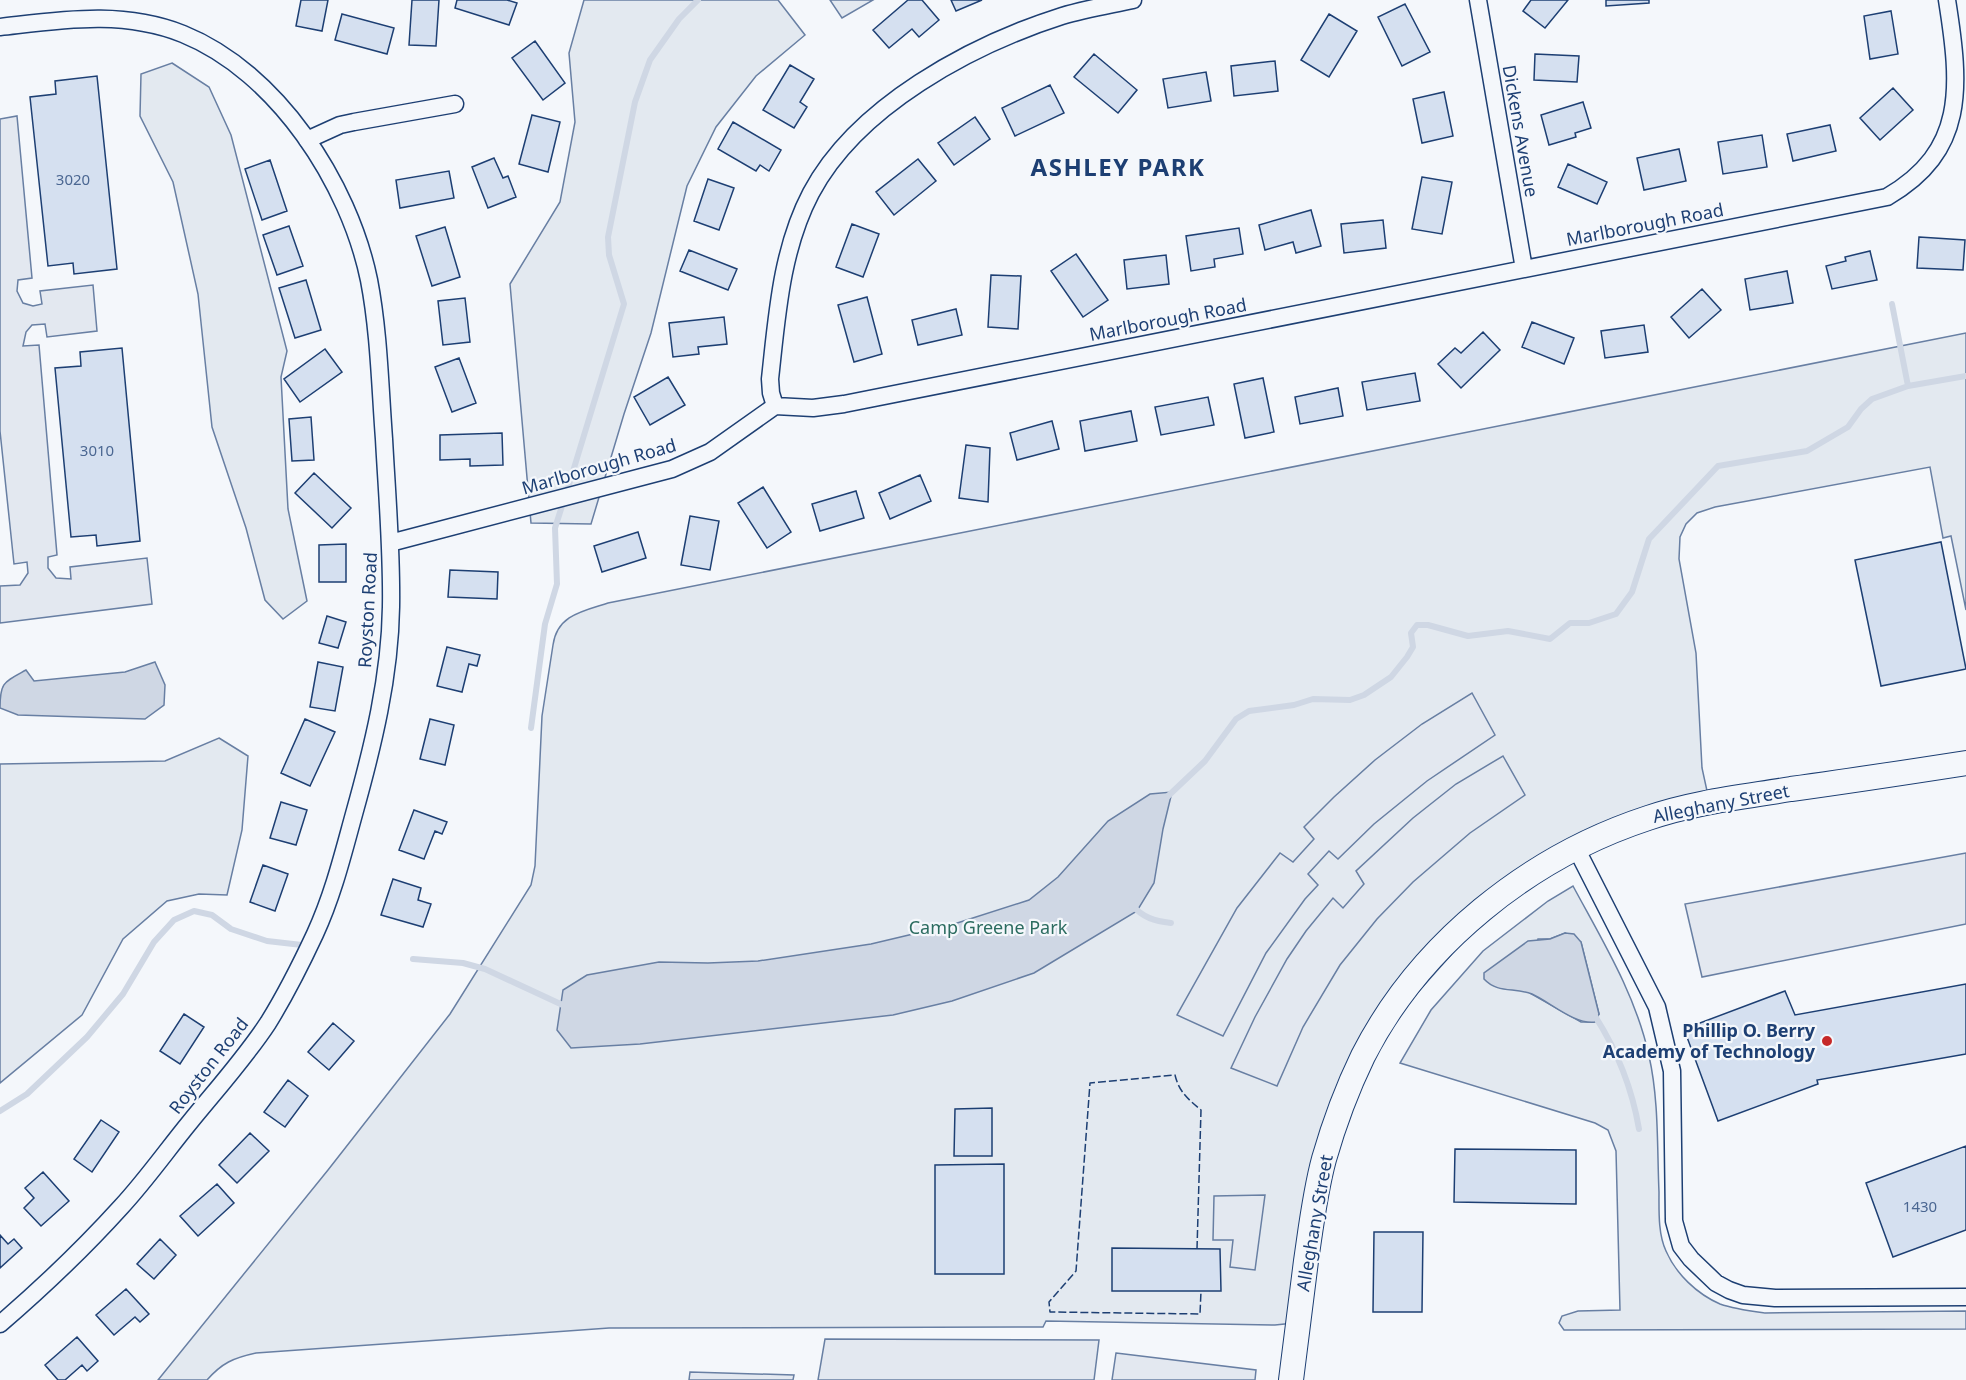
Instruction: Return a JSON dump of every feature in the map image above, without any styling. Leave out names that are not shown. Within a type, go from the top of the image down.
[{"type":"street","points":[[775,406],[770,379],[780,292],[786,263],[794,234],[811,193],[832,160],[859,130],[892,103],[932,75],[968,55],[1062,16],[1133,0]]},
{"type":"street","name":"Dickens Avenue","points":[[1478,0],[1524,269]]},
{"type":"street","name":"Marlborough Road","points":[[390,543],[672,469],[710,452],[775,406],[813,408],[844,404],[1887,197],[1910,186],[1929,171],[1951,141],[1960,109],[1961,88],[1947,0]]},
{"type":"street","name":"Royston Road","points":[[0,27],[82,17],[133,21],[182,33],[226,57],[249,75],[280,105],[307,140],[343,202],[355,231],[368,277],[376,324],[390,543],[391,611],[387,658],[372,749],[340,869],[318,929],[297,974],[245,1054],[124,1204],[78,1253],[0,1324]]},
{"type":"street","points":[[307,140],[340,125],[455,104]]},
{"type":"street","name":"Alleghany Street","points":[[1290,1380],[1312,1215],[1324,1160],[1341,1106],[1364,1055],[1390,1011],[1411,982],[1449,939],[1486,906],[1556,858],[1601,836],[1648,818],[1696,805],[1966,763]]},
{"type":"street","points":[[1576,848],[1660,1016],[1672,1071],[1674,1221],[1681,1246],[1691,1259],[1716,1283],[1743,1295],[1775,1298],[1966,1297]]},
{"type":"green space","points":[[584,0],[778,0],[805,35],[756,76],[716,127],[687,186],[651,333],[591,524],[531,523],[510,284],[560,202],[575,122],[569,53]]},
{"type":"green space","points":[[830,0],[873,0],[842,18]]},
{"type":"green space","points":[[172,63],[209,87],[231,135],[287,351],[281,377],[288,509],[307,601],[283,619],[265,600],[246,528],[212,427],[198,294],[173,182],[140,116],[141,74]]},
{"type":"green space","name":"Camp Greene Park","points":[[1966,333],[1966,610],[1951,536],[1943,538],[1930,467],[1715,507],[1697,513],[1686,524],[1680,537],[1679,559],[1696,653],[1702,768],[1709,800],[1516,882],[1361,1056],[1294,1323],[1275,1325],[1046,1321],[1043,1327],[609,1328],[256,1353],[228,1362],[207,1380],[158,1380],[328,1170],[450,1014],[531,885],[535,866],[542,716],[553,645],[560,627],[573,616],[608,603]]},
{"type":"green space","points":[[219,738],[248,756],[242,830],[227,895],[199,894],[167,901],[123,939],[82,1015],[0,1083],[0,764],[165,761]]},
{"type":"green space","points":[[1573,886],[1617,968],[1636,1011],[1649,1056],[1654,1090],[1660,1230],[1670,1259],[1688,1282],[1703,1295],[1720,1304],[1748,1311],[1765,1313],[1966,1311],[1966,1329],[1564,1330],[1559,1323],[1562,1316],[1578,1311],[1620,1310],[1616,1151],[1608,1130],[1595,1123],[1400,1063],[1431,1010],[1483,951],[1548,901]],"holes":[[[1565,933],[1581,942],[1599,1014],[1594,1022],[1581,1022],[1530,993],[1538,939],[1550,939]]]},
{"type":"shaded area","points":[[17,116],[32,278],[18,280],[17,291],[23,303],[33,306],[42,304],[40,291],[93,285],[97,331],[47,337],[45,324],[32,325],[26,332],[23,346],[39,345],[57,555],[48,557],[48,568],[56,578],[71,579],[70,567],[147,558],[152,604],[0,623],[0,586],[20,585],[28,573],[27,562],[14,564],[0,431],[0,119]]},
{"type":"shaded area","points":[[155,662],[165,685],[164,705],[145,719],[18,715],[0,708],[2,688],[8,680],[26,670],[34,681],[125,672]]},
{"type":"shaded area","points":[[1472,693],[1495,735],[1427,781],[1374,824],[1338,859],[1329,851],[1308,874],[1318,885],[1305,899],[1266,953],[1223,1036],[1177,1015],[1237,908],[1280,853],[1293,862],[1314,839],[1304,827],[1334,797],[1375,760],[1422,724]]},
{"type":"shaded area","points":[[1503,756],[1525,795],[1470,833],[1413,882],[1377,919],[1340,965],[1303,1027],[1277,1086],[1231,1068],[1255,1017],[1287,959],[1306,931],[1333,898],[1343,908],[1364,884],[1356,871],[1413,818],[1456,784]]},
{"type":"shaded area","points":[[1172,792],[1154,883],[1137,911],[1034,973],[952,1001],[893,1015],[640,1044],[571,1048],[557,1030],[563,990],[587,975],[659,962],[758,961],[871,944],[951,925],[1029,900],[1058,877],[1108,821],[1150,794]]},
{"type":"shaded area","points":[[1966,853],[1966,924],[1702,977],[1685,904]]},
{"type":"shaded area","points":[[1565,933],[1574,934],[1581,942],[1599,1014],[1595,1022],[1579,1020],[1532,994],[1495,987],[1484,979],[1484,973],[1528,941],[1550,939]]},
{"type":"shaded area","points":[[1265,1195],[1255,1270],[1230,1267],[1233,1240],[1213,1240],[1214,1196]]},
{"type":"shaded area","points":[[825,1339],[1099,1340],[1094,1380],[818,1380]]},
{"type":"shaded area","points":[[1116,1353],[1256,1370],[1255,1380],[1112,1380]]},
{"type":"shaded area","points":[[690,1372],[794,1375],[793,1380],[689,1380]]},
{"type":"building","points":[[301,0],[328,0],[322,31],[296,26]]},
{"type":"building","points":[[412,0],[439,0],[436,46],[409,45]]},
{"type":"building","points":[[457,0],[507,0],[517,3],[509,25],[455,8]]},
{"type":"building","points":[[908,0],[922,0],[939,20],[919,37],[912,29],[889,48],[873,30]]},
{"type":"building","points":[[951,0],[982,0],[956,11]]},
{"type":"building","points":[[1531,0],[1568,0],[1545,28],[1523,11]]},
{"type":"building","points":[[1606,0],[1649,0],[1649,3],[1606,6]]},
{"type":"building","points":[[1405,4],[1430,52],[1402,66],[1378,17]]},
{"type":"building","points":[[1891,11],[1898,54],[1870,59],[1864,16]]},
{"type":"building","points":[[342,14],[394,28],[387,54],[335,40]]},
{"type":"building","points":[[1329,14],[1357,31],[1329,77],[1301,60]]},
{"type":"building","points":[[535,41],[565,83],[543,100],[512,58]]},
{"type":"building","points":[[1094,54],[1137,90],[1118,113],[1074,77]]},
{"type":"building","points":[[1535,54],[1579,56],[1577,82],[1534,80]]},
{"type":"building","points":[[1275,61],[1278,91],[1234,96],[1231,66]]},
{"type":"building","points":[[790,65],[814,79],[800,102],[807,107],[794,128],[763,110]]},
{"type":"building","points":[[1206,72],[1211,101],[1168,108],[1163,79]]},
{"type":"building","points":[[97,76],[117,269],[74,274],[73,263],[48,266],[30,97],[56,94],[55,81]]},
{"type":"building","points":[[1050,85],[1064,113],[1015,136],[1002,108]]},
{"type":"building","points":[[1893,88],[1913,110],[1880,140],[1860,118]]},
{"type":"building","points":[[1444,92],[1453,136],[1422,143],[1413,99]]},
{"type":"building","points":[[1583,102],[1591,128],[1575,133],[1576,137],[1549,145],[1541,115]]},
{"type":"building","points":[[532,115],[560,122],[548,172],[519,164]]},
{"type":"building","points":[[975,117],[990,139],[954,165],[938,143]]},
{"type":"building","points":[[733,122],[781,150],[769,171],[760,165],[756,171],[718,149]]},
{"type":"building","points":[[1830,125],[1836,151],[1793,161],[1787,134]]},
{"type":"building","points":[[1762,135],[1767,167],[1723,174],[1718,142]]},
{"type":"building","points":[[1679,149],[1686,181],[1644,190],[1637,158]]},
{"type":"building","points":[[494,158],[503,178],[508,176],[516,197],[488,208],[472,167]]},
{"type":"building","points":[[918,159],[936,181],[894,215],[876,192]]},
{"type":"building","points":[[270,160],[287,211],[262,220],[245,169]]},
{"type":"building","points":[[1568,164],[1607,182],[1597,204],[1558,187]]},
{"type":"building","points":[[449,171],[454,198],[400,208],[396,180]]},
{"type":"building","points":[[1422,177],[1452,182],[1442,234],[1412,229]]},
{"type":"building","points":[[708,179],[734,188],[719,230],[694,221]]},
{"type":"building","points":[[1311,210],[1321,246],[1296,253],[1293,242],[1265,250],[1259,225]]},
{"type":"building","points":[[1383,220],[1386,248],[1344,253],[1341,224]]},
{"type":"building","points":[[852,224],[879,234],[863,277],[836,267]]},
{"type":"building","points":[[289,226],[303,266],[277,275],[263,235]]},
{"type":"building","points":[[445,227],[460,277],[432,286],[416,236]]},
{"type":"building","points":[[1239,228],[1243,254],[1214,259],[1215,267],[1191,271],[1186,236]]},
{"type":"building","points":[[1919,237],[1965,240],[1963,270],[1917,268]]},
{"type":"building","points":[[689,250],[737,269],[728,290],[680,271]]},
{"type":"building","points":[[1870,251],[1877,280],[1832,289],[1826,266],[1846,261],[1845,257]]},
{"type":"building","points":[[1076,254],[1108,300],[1083,317],[1051,271]]},
{"type":"building","points":[[1166,255],[1169,284],[1127,289],[1124,260]]},
{"type":"building","points":[[1787,271],[1793,303],[1750,310],[1745,279]]},
{"type":"building","points":[[991,275],[1021,276],[1018,329],[988,327]]},
{"type":"building","points":[[306,280],[321,330],[295,338],[279,288]]},
{"type":"building","points":[[1702,289],[1721,310],[1689,338],[1671,317]]},
{"type":"building","points":[[867,297],[882,354],[854,362],[838,305]]},
{"type":"building","points":[[465,298],[470,342],[443,345],[438,301]]},
{"type":"building","points":[[956,309],[962,335],[918,345],[912,320]]},
{"type":"building","points":[[724,317],[727,344],[698,347],[699,354],[673,357],[669,323]]},
{"type":"building","points":[[1532,322],[1574,338],[1564,364],[1522,347]]},
{"type":"building","points":[[1644,325],[1648,352],[1605,358],[1601,331]]},
{"type":"building","points":[[1483,332],[1500,350],[1461,388],[1438,364],[1455,348],[1461,353]]},
{"type":"building","points":[[122,348],[140,541],[97,546],[96,535],[71,537],[55,368],[81,366],[80,352]]},
{"type":"building","points":[[325,349],[342,372],[300,402],[284,379]]},
{"type":"building","points":[[459,358],[476,403],[452,412],[435,367]]},
{"type":"building","points":[[1415,373],[1420,401],[1367,410],[1362,382]]},
{"type":"building","points":[[668,377],[685,405],[650,425],[634,397]]},
{"type":"building","points":[[1263,378],[1274,432],[1245,438],[1234,384]]},
{"type":"building","points":[[1338,388],[1343,416],[1300,424],[1295,397]]},
{"type":"building","points":[[1208,397],[1214,425],[1161,435],[1155,407]]},
{"type":"building","points":[[1131,411],[1137,441],[1085,451],[1080,421]]},
{"type":"building","points":[[311,417],[314,460],[292,461],[289,419]]},
{"type":"building","points":[[1052,421],[1059,449],[1017,460],[1010,433]]},
{"type":"building","points":[[502,433],[503,465],[470,466],[470,459],[440,460],[440,435]]},
{"type":"building","points":[[966,445],[990,448],[988,502],[959,498]]},
{"type":"building","points":[[314,473],[351,508],[332,528],[295,493]]},
{"type":"building","points":[[920,475],[931,501],[890,519],[879,493]]},
{"type":"building","points":[[763,487],[791,532],[767,548],[738,503]]},
{"type":"building","points":[[856,491],[864,518],[820,531],[812,504]]},
{"type":"building","points":[[690,516],[719,521],[710,570],[681,565]]},
{"type":"building","points":[[638,532],[646,558],[602,572],[594,546]]},
{"type":"building","points":[[1941,542],[1966,669],[1881,686],[1855,560]]},
{"type":"building","points":[[346,544],[346,582],[319,582],[319,545]]},
{"type":"building","points":[[450,570],[498,572],[497,599],[448,597]]},
{"type":"building","points":[[327,616],[346,622],[338,648],[319,643]]},
{"type":"building","points":[[447,647],[480,655],[477,666],[469,664],[462,692],[437,686]]},
{"type":"building","points":[[318,662],[343,667],[335,711],[310,707]]},
{"type":"building","points":[[305,719],[335,732],[310,786],[281,773]]},
{"type":"building","points":[[430,719],[454,725],[445,765],[420,759]]},
{"type":"building","points":[[281,802],[307,810],[296,845],[270,838]]},
{"type":"building","points":[[414,810],[447,822],[442,834],[435,831],[424,859],[399,850]]},
{"type":"building","points":[[263,865],[288,874],[275,911],[250,902]]},
{"type":"building","points":[[393,879],[421,888],[418,900],[431,904],[423,927],[381,915]]},
{"type":"building","name":"Phillip O. Berry Academy of Technology","points":[[1966,984],[1966,1054],[1817,1080],[1818,1084],[1718,1121],[1684,1029],[1785,991],[1795,1015]]},
{"type":"building","points":[[184,1014],[204,1027],[180,1064],[160,1051]]},
{"type":"building","points":[[333,1023],[354,1041],[329,1070],[308,1052]]},
{"type":"building","points":[[288,1080],[308,1096],[285,1127],[264,1112]]},
{"type":"building","points":[[992,1108],[992,1156],[954,1156],[955,1109]]},
{"type":"building","points":[[101,1120],[119,1132],[92,1172],[74,1159]]},
{"type":"building","points":[[250,1133],[269,1151],[237,1183],[219,1165]]},
{"type":"building","points":[[1966,1146],[1966,1230],[1893,1257],[1866,1183]]},
{"type":"building","points":[[1455,1149],[1576,1150],[1576,1204],[1454,1202]]},
{"type":"building","points":[[1004,1164],[1004,1274],[935,1274],[935,1165]]},
{"type":"building","points":[[43,1172],[69,1201],[41,1226],[24,1208],[34,1198],[25,1188]]},
{"type":"building","points":[[217,1184],[234,1203],[198,1236],[180,1216]]},
{"type":"building","points":[[1374,1232],[1423,1232],[1422,1312],[1373,1312]]},
{"type":"building","points":[[0,1235],[8,1244],[14,1239],[22,1248],[0,1268]]},
{"type":"building","points":[[160,1239],[176,1255],[154,1279],[137,1264]]},
{"type":"building","points":[[1112,1248],[1220,1249],[1221,1291],[1112,1291]]},
{"type":"building","points":[[126,1289],[149,1314],[140,1322],[135,1317],[114,1335],[96,1315]]},
{"type":"building","points":[[77,1337],[98,1361],[87,1371],[82,1365],[65,1380],[58,1380],[45,1365]]},
{"type":"waterway","points":[[567,491],[624,304],[609,255],[608,237],[635,102],[650,60],[679,19],[698,0]]},
{"type":"waterway","points":[[1892,304],[1908,386]]},
{"type":"waterway","points":[[1166,798],[1205,761],[1236,719],[1249,711],[1294,705],[1313,699],[1350,700],[1364,695],[1391,677],[1413,647],[1411,633],[1417,625],[1428,625],[1468,636],[1508,631],[1550,639],[1570,623],[1589,623],[1616,614],[1632,592],[1649,539],[1718,466],[1807,451],[1848,427],[1861,409],[1872,399],[1908,386],[1966,376]]},
{"type":"waterway","points":[[531,728],[545,624],[557,584],[555,528],[562,506]]},
{"type":"waterway","points":[[1132,905],[1140,913],[1150,918],[1171,923]]},
{"type":"waterway","points":[[0,1111],[27,1094],[87,1037],[123,994],[154,942],[174,920],[194,911],[212,915],[231,929],[267,941],[302,945]]},
{"type":"waterway","points":[[413,959],[463,963],[485,969],[567,1007]]},
{"type":"waterway","points":[[1593,1013],[1622,1069],[1639,1129]]},
{"type":"fence","points":[[1197,1249],[1201,1110],[1182,1091],[1175,1075],[1090,1083],[1076,1271],[1049,1302],[1050,1312],[1200,1314],[1201,1291]]},
{"type":"place","name":"Phillip O. Berry Academy of Technology","points":[[1827,1041]]},
{"type":"district","name":"ASHLEY PARK","points":[[1118,168]]}]
